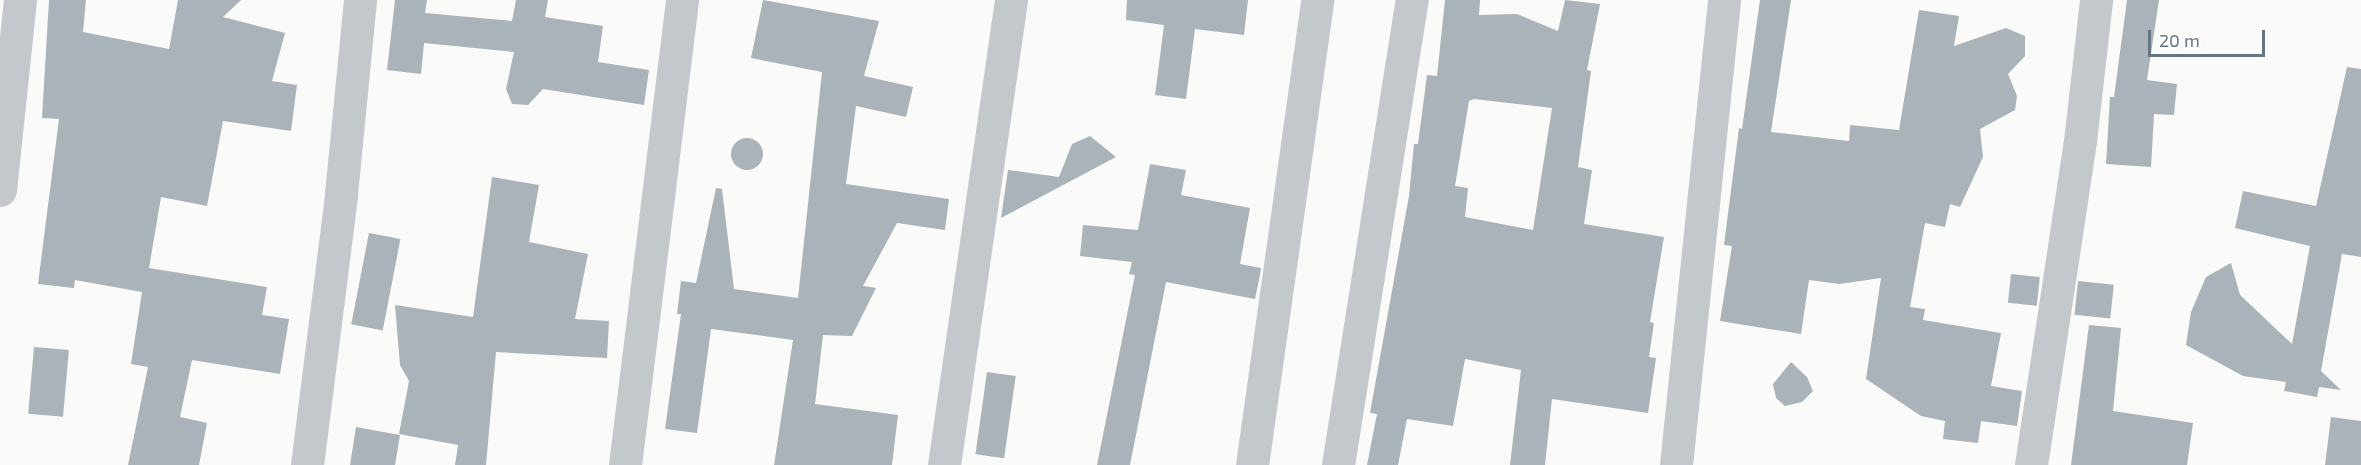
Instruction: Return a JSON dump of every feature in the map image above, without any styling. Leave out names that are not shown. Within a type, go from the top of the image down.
[{"type":"street","points":[[0,190],[21,0]]},
{"type":"street","points":[[307,465],[341,194],[360,0]]},
{"type":"street","points":[[625,465],[682,0]]},
{"type":"street","points":[[944,465],[1011,0]]},
{"type":"street","points":[[1252,465],[1317,0]]},
{"type":"street","points":[[1338,465],[1412,0]]},
{"type":"street","points":[[1676,465],[1724,0]]},
{"type":"street","points":[[2031,465],[2080,141],[2096,0]]},
{"type":"building","points":[[49,0],[86,0],[83,32],[169,49],[178,0],[241,0],[223,17],[285,33],[272,81],[297,85],[291,131],[223,121],[207,206],[161,197],[149,268],[267,287],[262,315],[289,319],[280,374],[192,360],[180,417],[207,423],[199,465],[128,465],[148,367],[131,364],[142,292],[75,280],[74,288],[38,284],[59,119],[42,118]]},
{"type":"building","points":[[395,0],[427,0],[425,13],[512,21],[516,0],[548,0],[545,17],[603,26],[598,62],[649,70],[644,105],[543,89],[528,105],[512,104],[506,89],[514,52],[424,43],[421,74],[387,70]]},
{"type":"building","points":[[763,0],[879,21],[864,76],[913,87],[906,117],[856,106],[846,184],[949,199],[945,230],[897,223],[863,286],[876,288],[852,336],[823,335],[815,404],[898,415],[892,465],[774,465],[793,340],[711,329],[697,433],[665,429],[681,314],[677,314],[681,281],[696,283],[716,188],[722,189],[734,289],[798,298],[822,72],[751,58]]},
{"type":"building","points":[[1127,0],[1248,0],[1244,35],[1195,29],[1186,99],[1155,95],[1164,25],[1126,20]]},
{"type":"building","points":[[1445,0],[1480,0],[1479,15],[1517,14],[1558,31],[1565,0],[1600,4],[1587,70],[1591,71],[1578,167],[1592,170],[1584,224],[1664,237],[1650,322],[1654,323],[1649,357],[1656,358],[1648,413],[1552,399],[1545,465],[1510,465],[1521,370],[1465,359],[1453,426],[1407,419],[1398,465],[1367,465],[1377,414],[1370,413],[1409,196],[1414,144],[1418,144],[1427,75],[1437,76]],"holes":[[[1474,99],[1552,108],[1533,230],[1465,217],[1468,188],[1455,186],[1469,101]]]},
{"type":"building","points":[[1760,0],[1791,0],[1771,132],[1849,141],[1850,125],[1899,130],[1919,10],[1959,16],[1954,46],[2006,28],[2025,36],[2025,56],[2008,74],[2017,96],[2015,110],[1980,129],[1983,157],[1960,207],[1950,204],[1945,227],[1925,223],[1910,307],[1925,309],[1923,320],[2001,333],[1991,386],[2022,391],[2017,426],[1981,421],[1978,443],[1943,439],[1945,421],[1921,416],[1866,379],[1881,278],[1840,284],[1809,280],[1801,334],[1720,321],[1732,246],[1724,245],[1739,128],[1742,129]]},
{"type":"building","points":[[2127,0],[2159,0],[2147,80],[2177,84],[2174,115],[2154,114],[2151,167],[2106,164],[2110,97],[2114,97]]},
{"type":"building","points":[[2347,67],[2361,69],[2361,257],[2342,254],[2321,371],[2341,390],[2319,387],[2317,397],[2284,391],[2286,382],[2243,376],[2186,345],[2191,312],[2206,277],[2231,263],[2240,295],[2292,344],[2310,246],[2235,228],[2243,191],[2316,206]]},
{"type":"building","points":[[1090,136],[1116,157],[1001,218],[1008,170],[1059,177],[1072,144]]},
{"type":"building","points":[[747,138],[758,143],[763,154],[758,165],[747,170],[736,165],[731,154],[736,143]]},
{"type":"building","points":[[1150,164],[1186,170],[1181,195],[1250,208],[1240,264],[1261,268],[1260,275],[1255,299],[1166,282],[1130,465],[1097,465],[1135,275],[1129,274],[1132,262],[1080,256],[1083,225],[1138,230]]},
{"type":"building","points":[[492,177],[539,185],[529,242],[588,254],[575,319],[609,321],[607,358],[496,352],[486,465],[455,465],[458,445],[399,434],[409,381],[400,365],[395,305],[473,317]]},
{"type":"building","points":[[369,233],[400,239],[383,330],[351,324]]},
{"type":"building","points":[[2011,274],[2040,277],[2037,306],[2008,303]]},
{"type":"building","points":[[2078,281],[2114,285],[2110,319],[2074,315]]},
{"type":"building","points":[[2089,325],[2121,328],[2113,411],[2193,423],[2187,465],[2071,465]]},
{"type":"building","points":[[34,347],[69,350],[63,417],[28,414]]},
{"type":"building","points":[[1791,362],[1807,377],[1813,391],[1802,402],[1785,406],[1776,398],[1773,384]]},
{"type":"building","points":[[987,372],[1016,376],[1004,458],[975,454]]},
{"type":"building","points":[[2331,417],[2361,421],[2361,465],[2325,465]]},
{"type":"building","points":[[356,427],[400,435],[395,465],[350,465]]}]
